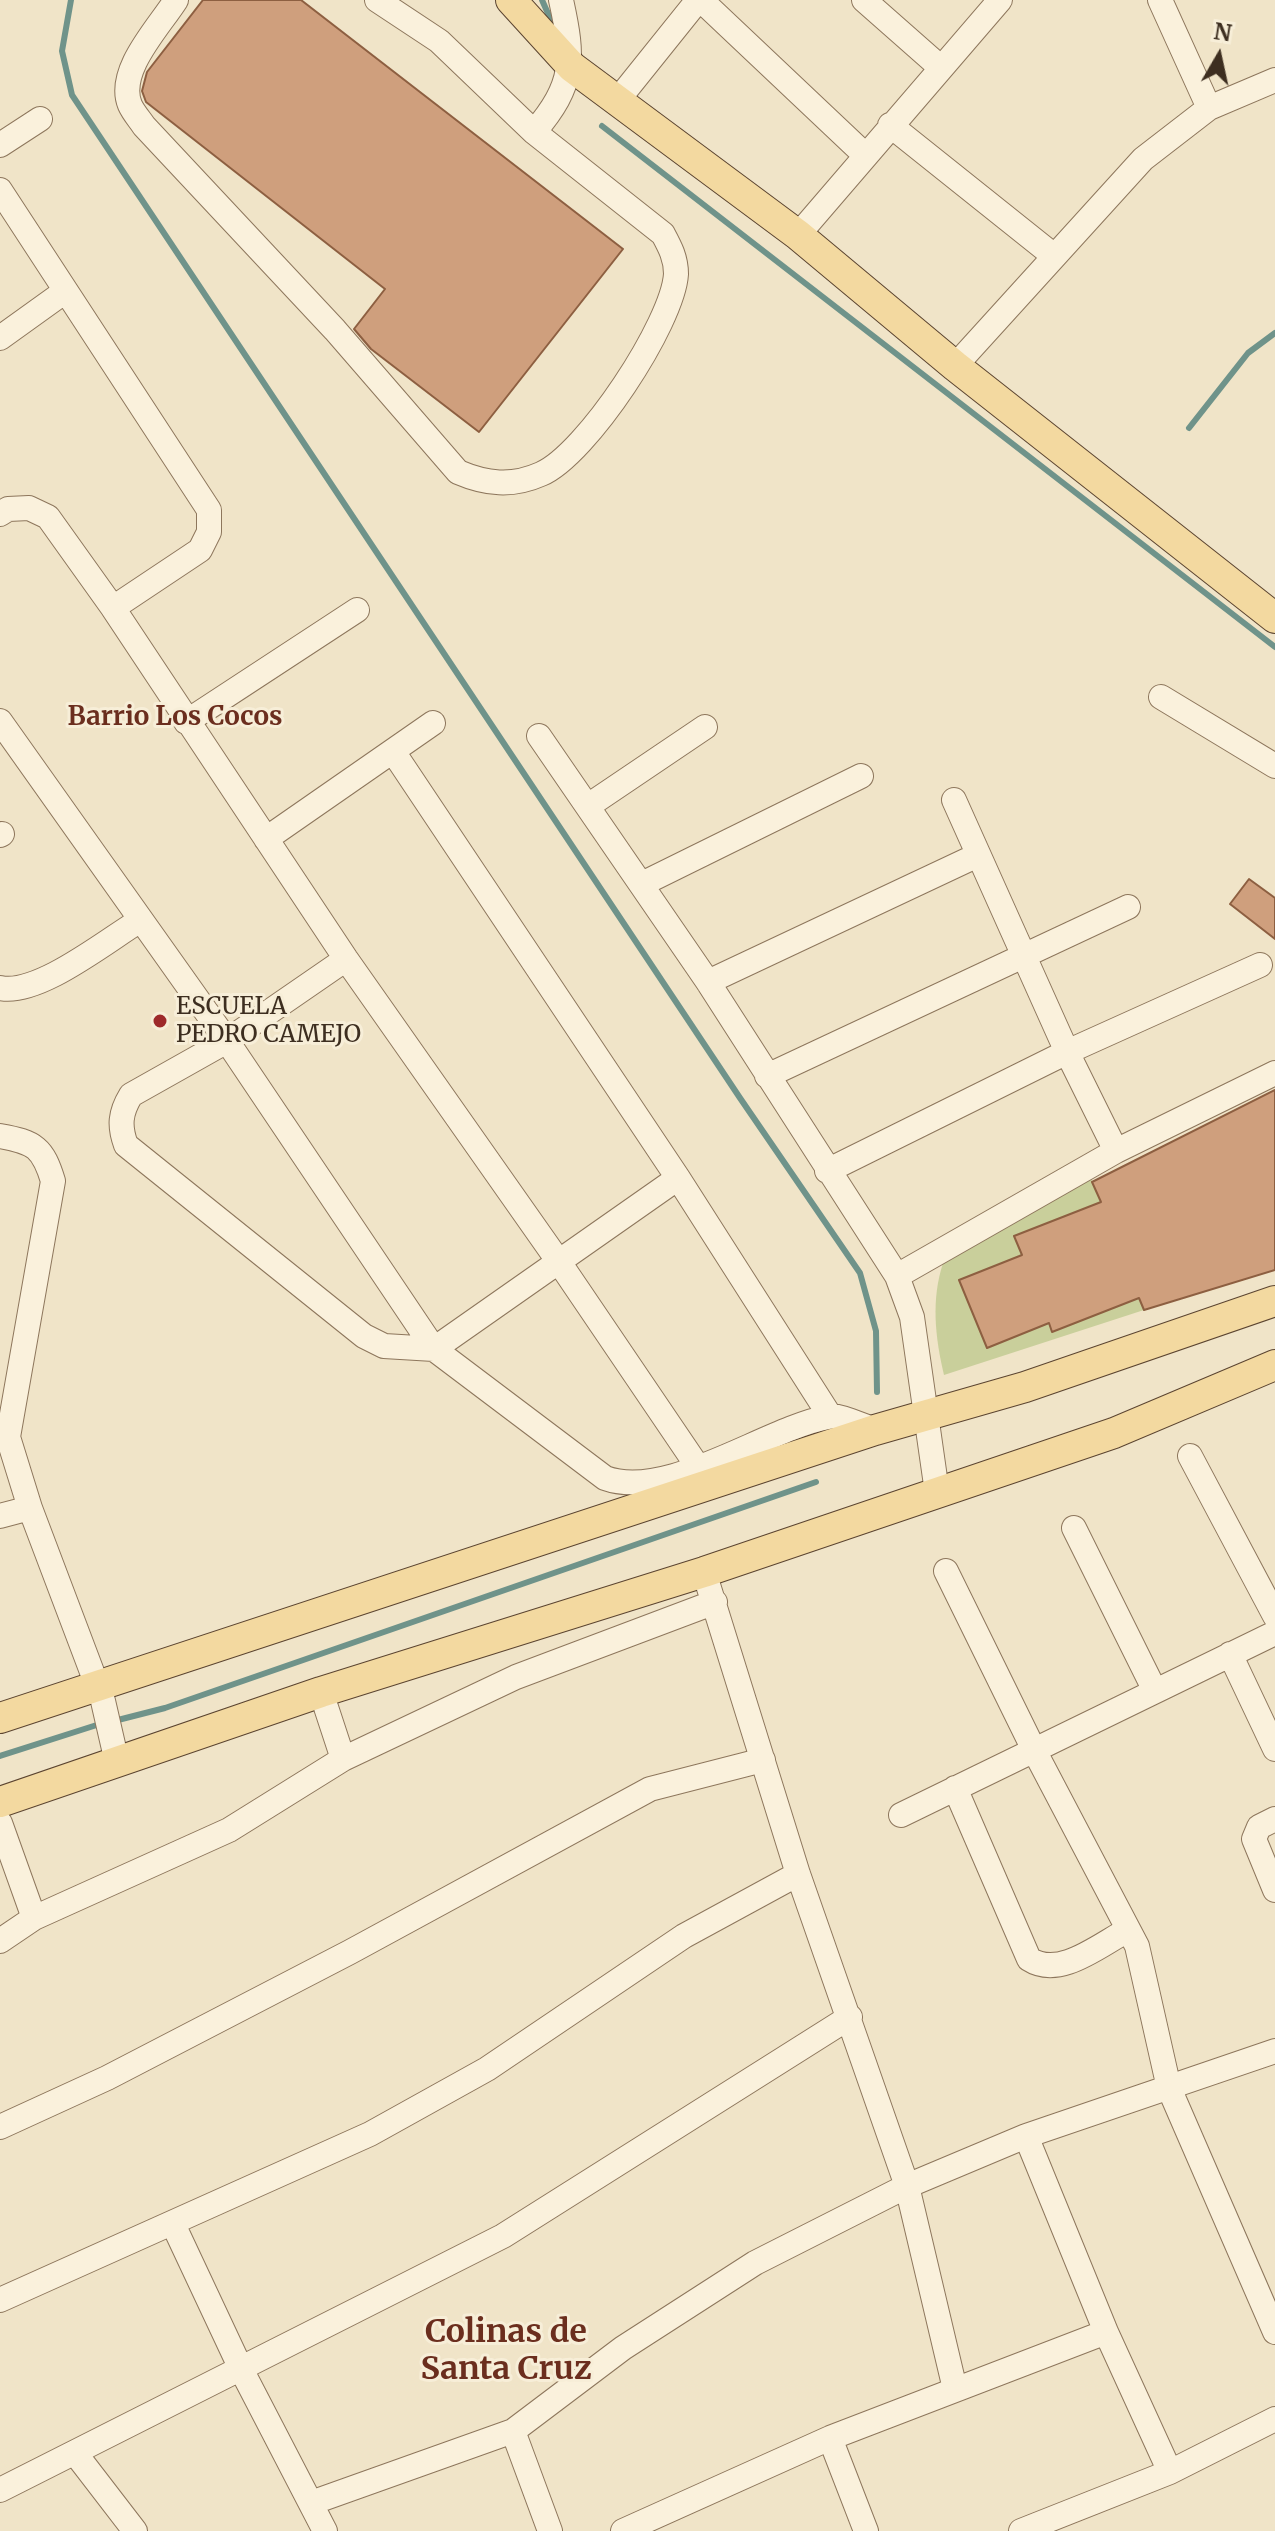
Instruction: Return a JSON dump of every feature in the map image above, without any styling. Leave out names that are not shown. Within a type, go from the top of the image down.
[{"type":"main road","points":[[511,0],[572,67],[798,235],[955,366],[1275,618]]},
{"type":"main road","points":[[0,1718],[100,1694],[875,1430],[1025,1387],[1275,1301]]},
{"type":"main road","points":[[0,1802],[116,1754],[704,1572],[1114,1433],[1275,1365]]},
{"type":"street","points":[[176,0],[134,65],[127,84],[129,104],[144,126],[335,330],[458,472],[480,482],[500,483],[544,473],[579,446],[649,349],[672,296],[676,274],[674,254],[663,234],[534,132],[439,41],[377,0]]},
{"type":"street","points":[[534,132],[550,113],[572,67],[561,0]]},
{"type":"street","points":[[617,101],[700,0],[865,155]]},
{"type":"street","points":[[864,0],[940,67]]},
{"type":"street","points":[[798,235],[1000,0]]},
{"type":"street","points":[[1160,0],[1209,108]]},
{"type":"street","points":[[955,366],[1143,159],[1209,108],[1275,80]]},
{"type":"street","points":[[0,145],[40,119]]},
{"type":"street","points":[[890,125],[1054,256]]},
{"type":"street","points":[[0,190],[209,510],[209,532],[200,550],[113,608]]},
{"type":"street","points":[[0,338],[64,292]]},
{"type":"street","points":[[0,514],[8,509],[29,508],[48,517],[113,608],[346,959],[559,1262],[698,1467]]},
{"type":"street","points":[[186,722],[357,610]]},
{"type":"street","points":[[1161,697],[1275,766]]},
{"type":"street","points":[[0,721],[227,1041],[434,1349],[605,1478],[634,1483],[698,1467],[830,1416],[875,1430]]},
{"type":"street","points":[[266,839],[433,723]]},
{"type":"street","points":[[588,806],[705,727]]},
{"type":"street","points":[[539,736],[708,982],[897,1276],[912,1317],[937,1492]]},
{"type":"street","points":[[394,753],[678,1178],[830,1416]]},
{"type":"street","points":[[642,884],[861,776]]},
{"type":"street","points":[[954,800],[1067,1052],[1116,1151]]},
{"type":"street","points":[[708,982],[978,855]]},
{"type":"street","points":[[767,1076],[1022,953],[1128,907]]},
{"type":"street","points":[[0,988],[11,990],[32,986],[139,921]]},
{"type":"street","points":[[346,959],[227,1041],[131,1095],[121,1118],[126,1145],[364,1336],[384,1346],[434,1349],[678,1178]]},
{"type":"street","points":[[827,1171],[1067,1052],[1260,965]]},
{"type":"street","points":[[897,1276],[1116,1151],[1275,1073]]},
{"type":"street","points":[[0,1136],[24,1140],[45,1155],[53,1181],[8,1437],[30,1508],[100,1694],[116,1754]]},
{"type":"street","points":[[1190,1456],[1275,1616]]},
{"type":"street","points":[[0,1516],[30,1508]]},
{"type":"street","points":[[1074,1528],[1155,1691]]},
{"type":"street","points":[[946,1571],[1034,1750],[1137,1946],[1169,2088],[1275,2332]]},
{"type":"street","points":[[704,1572],[798,1874],[907,2186],[955,2389]]},
{"type":"street","points":[[0,1941],[34,1918],[229,1830],[343,1759],[516,1677],[715,1602]]},
{"type":"street","points":[[901,1815],[1275,1633]]},
{"type":"street","points":[[1230,1654],[1275,1749]]},
{"type":"street","points":[[321,1692],[343,1759]]},
{"type":"street","points":[[0,2127],[107,2078],[336,1959],[650,1789],[763,1760]]},
{"type":"street","points":[[955,1788],[1029,1959],[1042,1967],[1057,1967],[1128,1930]]},
{"type":"street","points":[[1275,1819],[1259,1827],[1254,1839],[1275,1890]]},
{"type":"street","points":[[0,1823],[34,1918]]},
{"type":"street","points":[[0,2300],[370,2134],[487,2069],[684,1936],[798,1874]]},
{"type":"street","points":[[0,2490],[503,2236],[850,2017]]},
{"type":"street","points":[[311,2503],[513,2431],[623,2348],[755,2263],[907,2186],[1026,2136],[1275,2051]]},
{"type":"street","points":[[1026,2136],[1106,2332],[1170,2472]]},
{"type":"street","points":[[173,2224],[241,2369],[325,2531]]},
{"type":"street","points":[[623,2531],[830,2438],[1106,2332]]},
{"type":"street","points":[[1021,2531],[1170,2472],[1275,2419]]},
{"type":"street","points":[[513,2431],[550,2531]]},
{"type":"street","points":[[830,2438],[866,2531]]},
{"type":"street","points":[[75,2453],[135,2531]]},
{"type":"green space","points":[[1091,1178],[1144,1310],[944,1375],[936,1319],[937,1291],[943,1263]]},
{"type":"building","points":[[203,0],[301,0],[623,249],[479,432],[371,349],[354,329],[385,289],[146,102],[142,91],[147,72]]},
{"type":"building","points":[[1249,879],[1275,898],[1275,939],[1230,904]]},
{"type":"building","points":[[1275,1090],[1275,1270],[1144,1310],[1139,1298],[1052,1332],[1049,1323],[987,1348],[959,1280],[1022,1255],[1014,1236],[1101,1202],[1092,1182]]},
{"type":"waterway","points":[[71,0],[62,51],[72,95],[740,1098],[860,1273],[876,1331],[877,1392]]},
{"type":"waterway","points":[[542,0],[554,27]]},
{"type":"waterway","points":[[602,126],[1275,647]]},
{"type":"waterway","points":[[1189,428],[1248,353],[1275,333]]},
{"type":"waterway","points":[[114,1721],[165,1708],[816,1482]]},
{"type":"waterway","points":[[0,1756],[103,1723]]},
{"type":"place","name":"ESCUELA PEDRO CAMEJO","points":[[160,1021]]},
{"type":"district","name":"Barrio Los Cocos","points":[[175,718]]},
{"type":"district","name":"Colinas de Santa Cruz","points":[[506,2352]]}]
